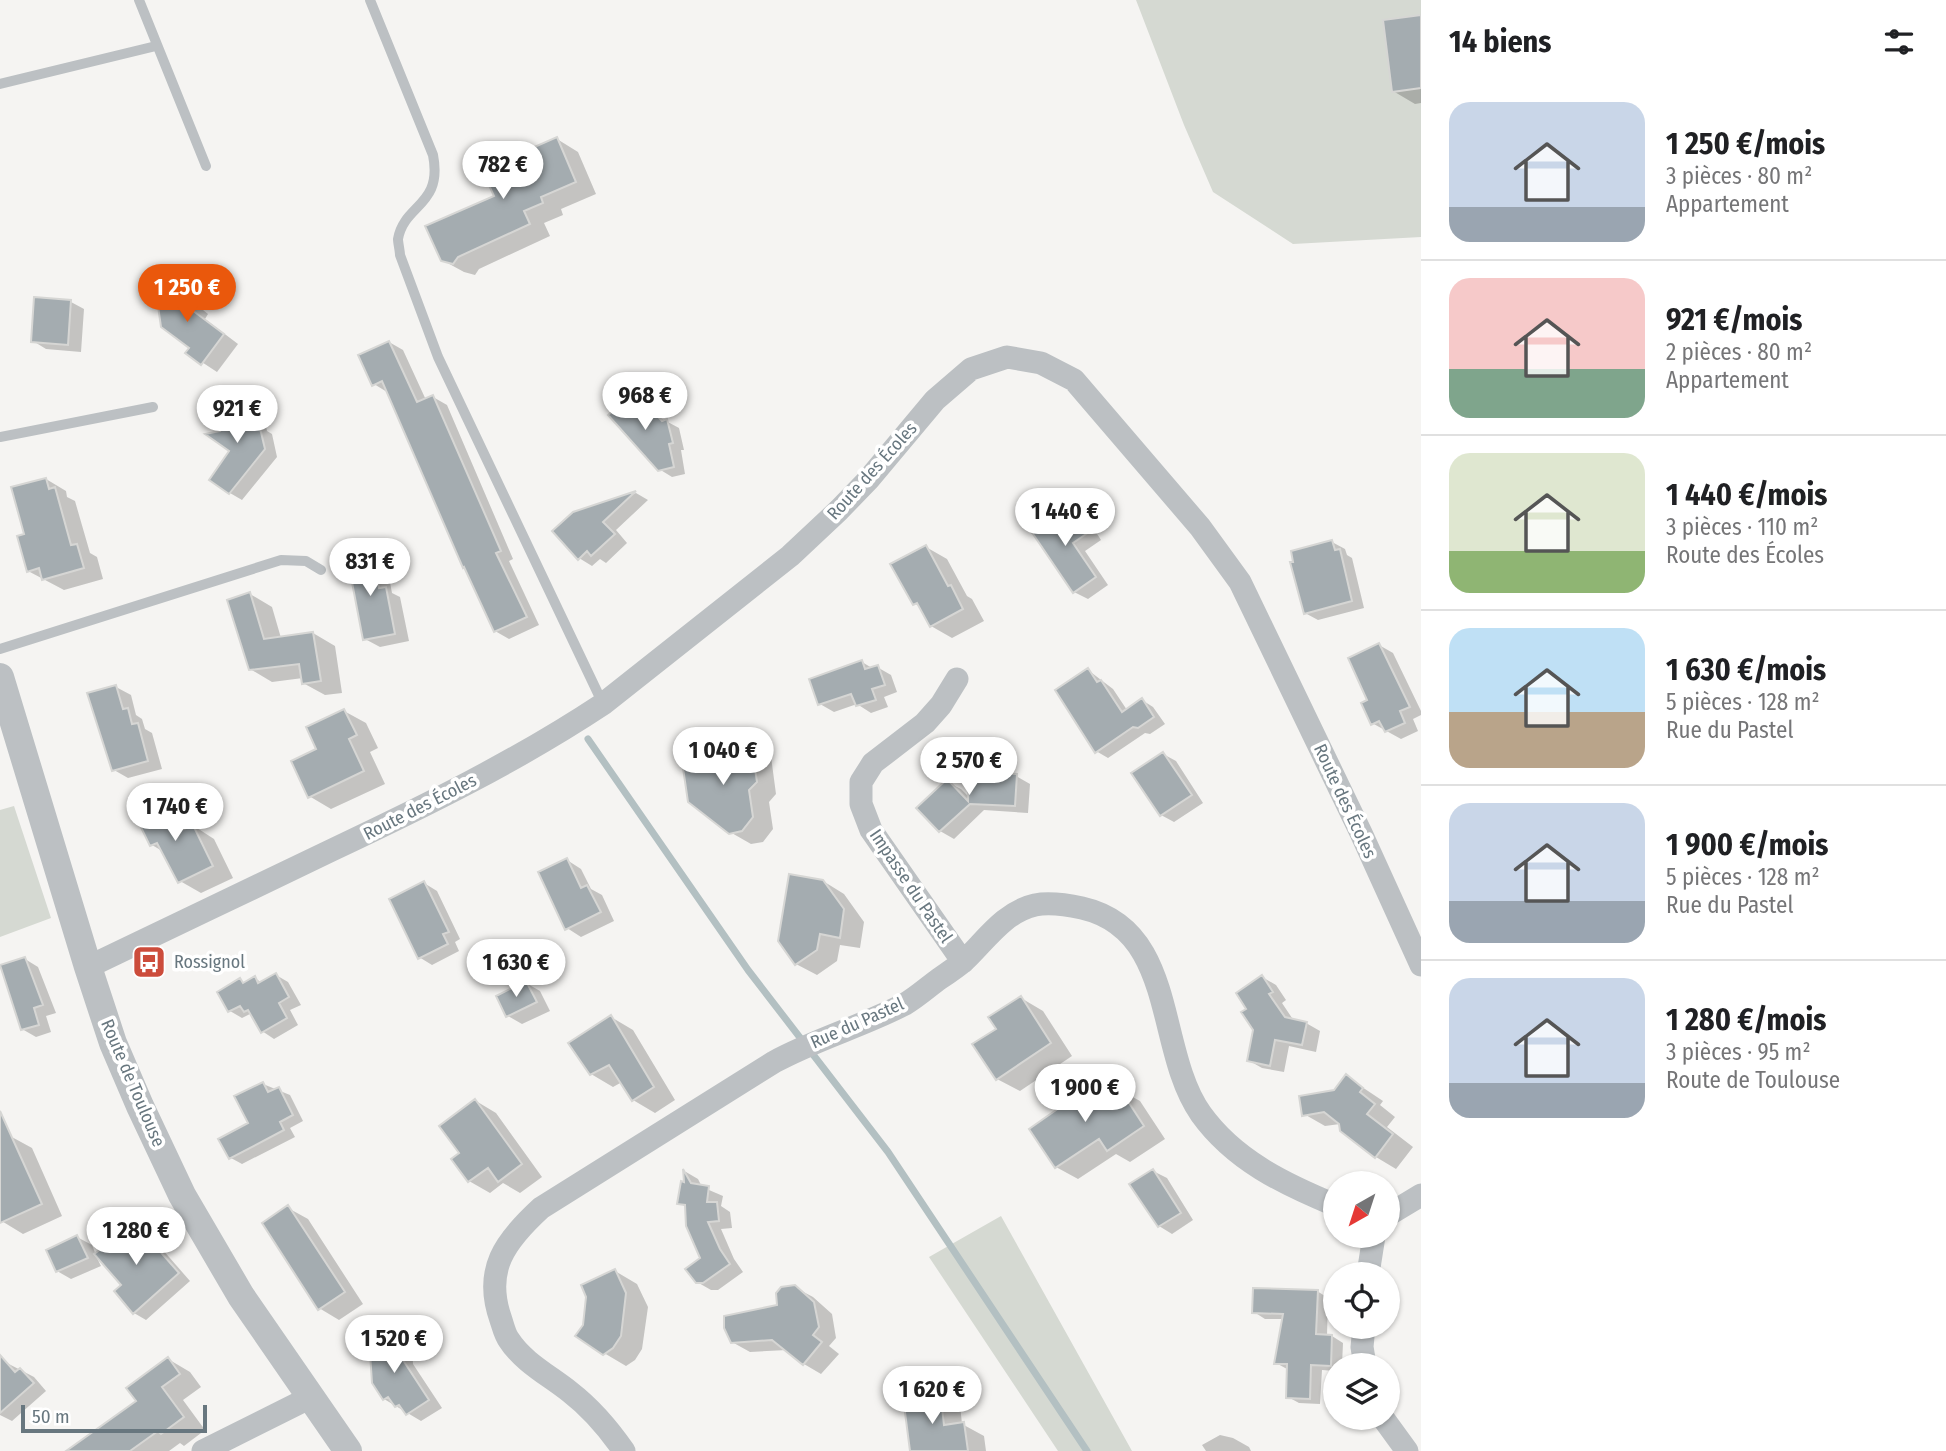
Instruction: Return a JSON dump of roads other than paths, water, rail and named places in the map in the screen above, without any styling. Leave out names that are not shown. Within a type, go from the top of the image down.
[{"type":"street","name":"Route des Écoles","points":[[88,967],[439,799],[520,756],[603,704],[790,556],[869,480],[935,400],[971,369],[1007,358],[1041,363],[1074,380],[1199,527],[1240,582],[1361,833],[1421,965]]},
{"type":"street","name":"Route de Toulouse","points":[[0,677],[88,967],[118,1056],[139,1107],[182,1195],[242,1296],[348,1451]]},
{"type":"street","name":"Impasse du Pastel","points":[[957,679],[941,705],[925,723],[873,763],[861,782],[861,804],[871,830],[962,962]]},
{"type":"street","name":"Rue du Pastel","points":[[624,1451],[603,1421],[571,1392],[537,1368],[508,1340],[497,1310],[494,1282],[502,1252],[516,1231],[541,1208],[793,1051],[905,1003],[962,962],[1006,918],[1035,905],[1066,905],[1093,911],[1122,926],[1145,953],[1159,991],[1182,1076],[1200,1112],[1224,1142],[1252,1164],[1323,1200]]},
{"type":"street","points":[[1400,1208],[1421,1195]]},
{"type":"street","points":[[203,1451],[311,1397]]},
{"type":"street","points":[[1391,1430],[1407,1451]]},
{"type":"lane","points":[[139,0],[206,166]]},
{"type":"lane","points":[[370,0],[433,155],[437,173],[431,190],[406,222],[398,239],[400,256],[438,357],[603,704]]},
{"type":"lane","points":[[0,85],[156,46]]},
{"type":"lane","points":[[0,437],[153,407]]},
{"type":"lane","points":[[0,649],[281,560],[306,561],[321,570]]},
{"type":"waterway","points":[[588,739],[748,970],[888,1152],[1087,1451]]},
{"type":"place","name":"Rossignol","points":[[149,962]]}]
